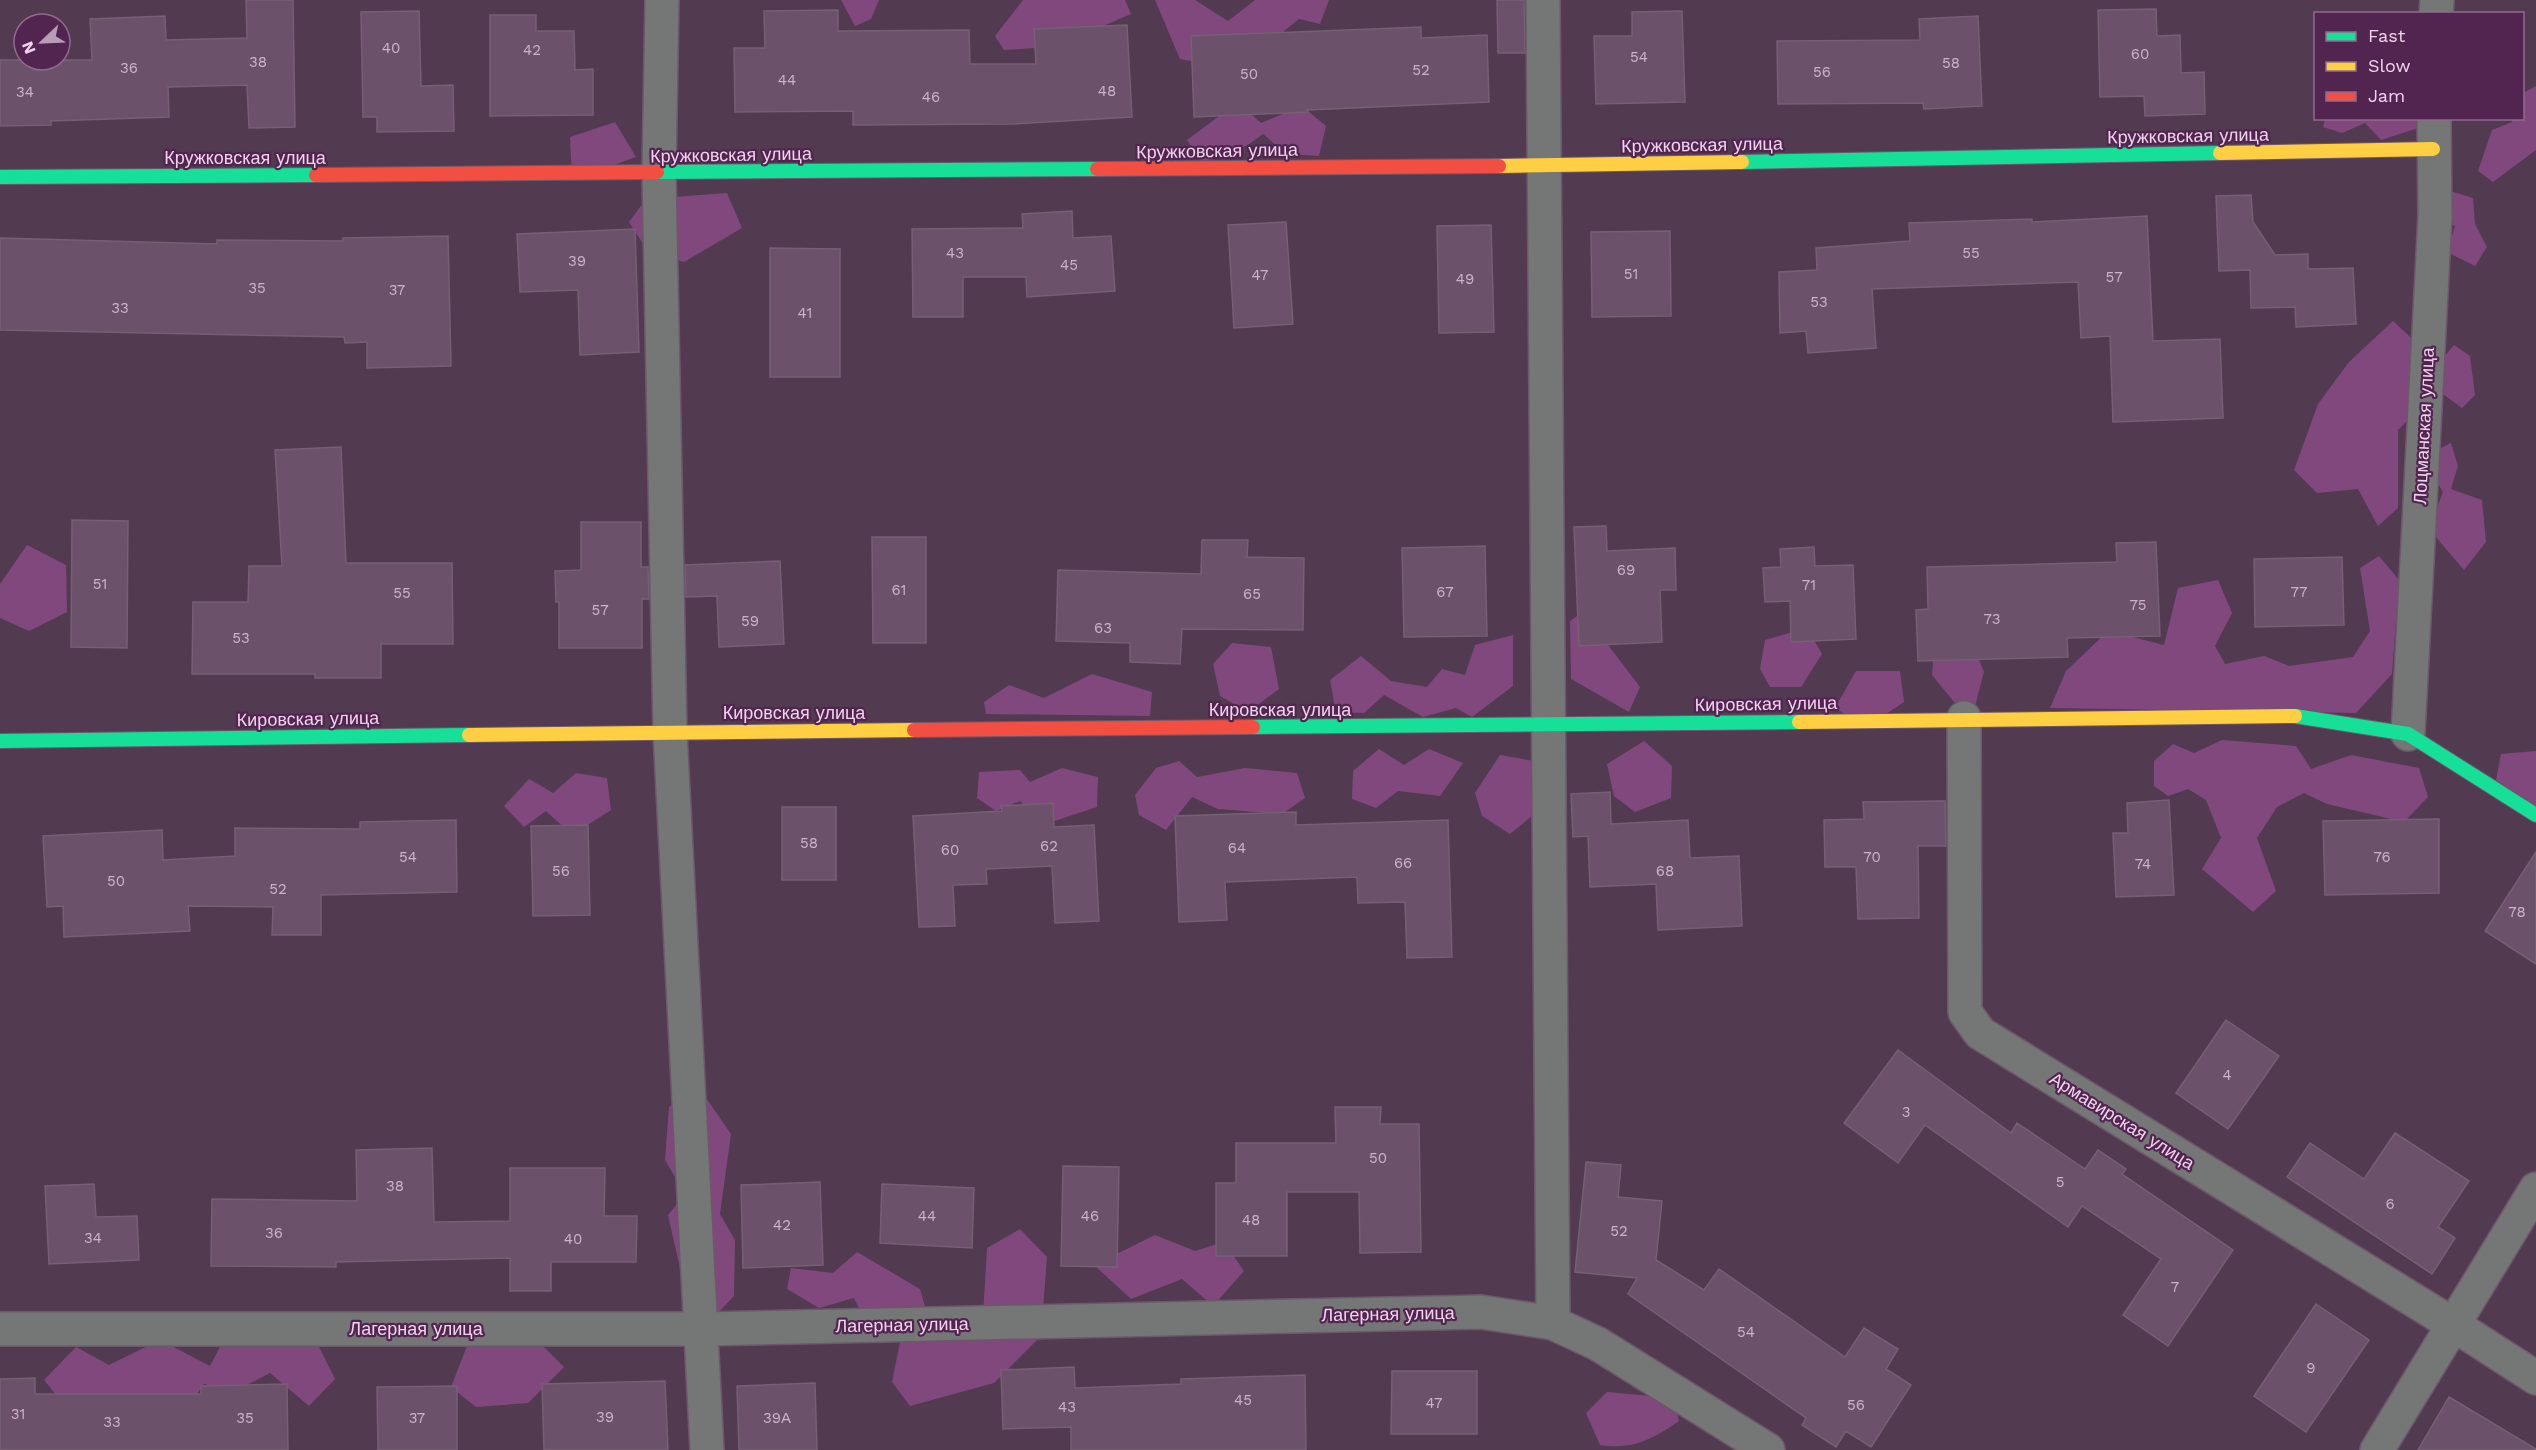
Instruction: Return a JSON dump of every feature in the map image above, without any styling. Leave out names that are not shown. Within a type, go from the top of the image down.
[{"type":"street","points":[[662,0],[659,174],[670,732],[707,1450]]},
{"type":"street","points":[[1543,0],[1553,1323]]},
{"type":"street","name":"Кружковская улица","points":[[0,177],[1543,166],[2434,134]]},
{"type":"street","name":"Лоцманская улица","points":[[2408,734],[2436,216],[2434,134]]},
{"type":"street","name":"Кировская улица","points":[[0,741],[670,732],[1549,726],[1965,718],[2288,715],[2408,734],[2536,814]]},
{"type":"street","name":"Армавирская улица","points":[[1965,718],[1965,1012],[1980,1033],[2454,1325],[2536,1378]]},
{"type":"street","points":[[2377,1450],[2536,1189]]},
{"type":"street","name":"Лагерная улица","points":[[0,1329],[702,1329],[1481,1312],[1553,1323],[1598,1344],[1768,1450]]},
{"type":"shaded area","points":[[841,0],[879,0],[871,19],[855,26]]},
{"type":"shaded area","points":[[1023,0],[1125,0],[1131,14],[1054,47],[1004,50],[995,36]]},
{"type":"shaded area","points":[[1155,0],[1195,0],[1228,21],[1255,0],[1329,0],[1320,24],[1299,19],[1251,57],[1222,67],[1180,59]]},
{"type":"shaded area","points":[[2536,86],[2536,150],[2493,182],[2478,171],[2492,130],[2513,120],[2524,120],[2524,92]]},
{"type":"shaded area","points":[[1238,102],[1261,123],[1302,106],[1326,126],[1319,156],[1286,154],[1263,134],[1248,145],[1202,164],[1187,140]]},
{"type":"shaded area","points":[[2325,120],[2419,120],[2418,128],[2381,140],[2365,123],[2342,133],[2323,127]]},
{"type":"shaded area","points":[[615,122],[636,157],[572,180],[570,137]]},
{"type":"shaded area","points":[[2447,190],[2473,198],[2475,224],[2487,247],[2475,266],[2447,252],[2455,226],[2442,222]]},
{"type":"shaded area","points":[[727,193],[742,228],[684,262],[647,250],[629,222],[646,199]]},
{"type":"shaded area","points":[[2393,321],[2422,348],[2417,411],[2398,430],[2398,508],[2378,526],[2358,489],[2317,493],[2294,470],[2318,404],[2349,362]]},
{"type":"shaded area","points":[[2454,345],[2470,356],[2475,395],[2462,408],[2443,394],[2437,365]]},
{"type":"shaded area","points":[[2451,443],[2458,466],[2451,489],[2482,500],[2486,542],[2464,570],[2429,529],[2443,492],[2430,471],[2430,453]]},
{"type":"shaded area","points":[[27,545],[66,565],[67,612],[29,631],[0,618],[0,584]]},
{"type":"shaded area","points":[[2379,556],[2399,580],[2392,674],[2356,713],[2050,708],[2066,671],[2108,631],[2164,645],[2178,588],[2218,580],[2232,613],[2215,646],[2225,664],[2264,656],[2289,666],[2353,657],[2370,631],[2360,568]]},
{"type":"shaded area","points":[[1583,612],[1640,687],[1629,712],[1571,679],[1570,621]]},
{"type":"shaded area","points":[[1807,628],[1822,654],[1801,687],[1770,687],[1760,669],[1765,640]]},
{"type":"shaded area","points":[[1513,635],[1513,686],[1472,717],[1456,708],[1423,717],[1384,695],[1364,713],[1336,712],[1330,680],[1361,656],[1391,681],[1427,687],[1442,669],[1465,675],[1475,645]]},
{"type":"shaded area","points":[[1970,638],[1984,672],[1975,706],[1954,702],[1932,675],[1935,640]]},
{"type":"shaded area","points":[[1232,643],[1271,647],[1279,689],[1248,712],[1220,696],[1213,664]]},
{"type":"shaded area","points":[[1856,671],[1900,671],[1904,702],[1867,727],[1835,708]]},
{"type":"shaded area","points":[[1092,674],[1152,692],[1150,716],[986,714],[984,702],[1009,685],[1044,698]]},
{"type":"shaded area","points":[[2222,740],[2296,746],[2311,769],[2351,755],[2419,768],[2428,797],[2404,822],[2327,804],[2304,793],[2277,807],[2257,838],[2276,891],[2253,912],[2202,869],[2221,838],[2206,800],[2188,789],[2168,796],[2154,786],[2154,761],[2173,744],[2194,753]]},
{"type":"shaded area","points":[[1644,741],[1672,766],[1671,798],[1635,812],[1614,796],[1607,764]]},
{"type":"shaded area","points":[[1379,749],[1404,765],[1429,749],[1463,763],[1440,796],[1398,791],[1376,808],[1352,799],[1353,771]]},
{"type":"shaded area","points":[[2536,751],[2536,814],[2496,780],[2501,754]]},
{"type":"shaded area","points":[[1500,755],[1545,763],[1554,798],[1510,834],[1482,816],[1475,793]]},
{"type":"shaded area","points":[[1179,761],[1197,777],[1245,768],[1297,773],[1305,798],[1282,814],[1218,809],[1192,797],[1166,830],[1139,815],[1135,795],[1156,768]]},
{"type":"shaded area","points":[[1062,768],[1098,777],[1097,807],[1042,825],[1020,801],[996,811],[977,798],[979,772],[1020,770],[1030,782]]},
{"type":"shaded area","points":[[576,773],[607,778],[611,810],[572,835],[546,811],[524,827],[504,806],[529,779],[553,793]]},
{"type":"shaded area","points":[[700,1089],[731,1134],[720,1214],[735,1240],[734,1296],[715,1316],[684,1286],[668,1215],[685,1194],[665,1160],[669,1107]]},
{"type":"shaded area","points":[[1020,1229],[1047,1257],[1041,1336],[994,1383],[910,1406],[892,1382],[901,1337],[872,1335],[854,1298],[819,1308],[787,1289],[791,1268],[833,1273],[857,1252],[920,1289],[931,1328],[982,1333],[987,1248]]},
{"type":"shaded area","points":[[1155,1235],[1195,1251],[1224,1242],[1244,1271],[1213,1306],[1182,1279],[1131,1299],[1094,1265]]},
{"type":"shaded area","points":[[273,1311],[286,1339],[318,1345],[335,1379],[309,1406],[270,1373],[233,1392],[204,1384],[188,1407],[71,1413],[44,1380],[76,1347],[109,1365],[160,1340],[210,1366],[235,1318]]},
{"type":"shaded area","points":[[529,1332],[564,1367],[528,1403],[476,1407],[451,1387],[467,1346]]},
{"type":"shaded area","points":[[1607,1392],[1674,1398],[1679,1421],[1642,1442],[1623,1446],[1600,1445],[1586,1413]]},
{"type":"building","points":[[246,0],[293,0],[295,127],[249,128],[247,85],[168,87],[169,117],[51,121],[51,125],[0,126],[0,60],[12,60],[12,72],[72,72],[72,60],[92,60],[90,19],[165,16],[166,40],[247,38]]},
{"type":"building","points":[[1497,0],[1524,0],[1525,53],[1498,53]]},
{"type":"building","points":[[2156,9],[2157,36],[2180,35],[2181,73],[2204,72],[2205,114],[2145,116],[2144,96],[2100,97],[2098,10]]},
{"type":"building","points":[[838,10],[838,31],[969,30],[970,64],[1036,64],[1034,29],[1127,25],[1132,117],[1013,124],[853,125],[853,111],[735,112],[734,48],[765,48],[764,11]]},
{"type":"building","points":[[419,11],[421,86],[453,85],[454,131],[377,132],[377,117],[363,117],[361,12]]},
{"type":"building","points":[[1682,11],[1685,102],[1596,104],[1594,36],[1632,36],[1632,12]]},
{"type":"building","points":[[490,15],[536,15],[536,31],[574,31],[575,70],[593,69],[593,115],[490,116]]},
{"type":"building","points":[[1978,16],[1982,106],[1924,109],[1923,103],[1778,104],[1777,41],[1920,40],[1919,19]]},
{"type":"building","points":[[1421,27],[1421,38],[1487,35],[1489,102],[1194,117],[1191,36]]},
{"type":"building","points":[[2251,195],[2253,222],[2275,255],[2308,254],[2308,269],[2353,268],[2356,324],[2296,327],[2295,307],[2251,308],[2250,270],[2219,271],[2216,196]]},
{"type":"building","points":[[1072,211],[1073,238],[1111,236],[1115,291],[1027,297],[1026,277],[963,277],[963,317],[913,317],[912,229],[1023,228],[1022,214]]},
{"type":"building","points":[[2147,216],[2153,341],[2220,339],[2223,418],[2113,422],[2110,336],[2081,338],[2078,282],[1872,289],[1876,348],[1808,353],[1806,331],[1780,333],[1779,272],[1817,270],[1816,248],[1910,241],[1909,223],[2032,219],[2032,222]]},
{"type":"building","points":[[1286,222],[1293,324],[1234,328],[1228,225]]},
{"type":"building","points":[[1491,225],[1494,332],[1439,333],[1437,226]]},
{"type":"building","points":[[635,229],[639,352],[580,355],[578,290],[520,292],[517,234]]},
{"type":"building","points":[[1670,231],[1671,316],[1592,317],[1591,232]]},
{"type":"building","points":[[448,236],[451,366],[367,368],[367,342],[345,343],[344,337],[0,330],[0,238],[217,244],[217,240],[343,241],[343,238]]},
{"type":"building","points":[[770,248],[840,249],[840,377],[770,377]]},
{"type":"building","points":[[341,447],[346,563],[452,563],[453,644],[381,644],[381,678],[315,678],[315,674],[192,674],[193,602],[248,602],[249,566],[282,566],[275,450]]},
{"type":"building","points":[[72,520],[128,521],[127,648],[71,647]]},
{"type":"building","points":[[581,522],[641,522],[641,567],[648,567],[649,599],[642,599],[642,648],[559,648],[559,602],[556,602],[555,571],[581,570]]},
{"type":"building","points":[[1606,526],[1607,551],[1675,548],[1676,590],[1660,590],[1662,642],[1579,646],[1574,527]]},
{"type":"building","points":[[872,537],[926,537],[926,643],[873,643]]},
{"type":"building","points":[[1202,540],[1248,540],[1247,557],[1304,558],[1303,630],[1182,629],[1180,664],[1130,662],[1130,643],[1056,641],[1058,570],[1201,574]]},
{"type":"building","points":[[2156,542],[2160,636],[2067,638],[2068,657],[1918,661],[1916,610],[1928,609],[1927,567],[2117,562],[2116,543]]},
{"type":"building","points":[[1485,546],[1487,636],[1404,637],[1402,548]]},
{"type":"building","points":[[1814,547],[1815,566],[1853,565],[1856,639],[1791,642],[1790,601],[1765,602],[1763,568],[1781,567],[1780,549]]},
{"type":"building","points":[[2342,557],[2344,625],[2255,627],[2254,559]]},
{"type":"building","points":[[780,561],[784,644],[719,647],[717,596],[686,597],[685,565]]},
{"type":"building","points":[[1610,792],[1611,824],[1688,820],[1690,858],[1739,856],[1742,926],[1658,930],[1656,884],[1590,887],[1588,836],[1573,837],[1571,794]]},
{"type":"building","points":[[2169,800],[2174,895],[2116,897],[2113,833],[2128,833],[2127,803]]},
{"type":"building","points":[[1945,801],[1946,846],[1918,846],[1919,918],[1858,919],[1856,867],[1825,867],[1824,820],[1864,819],[1863,802]]},
{"type":"building","points":[[1053,803],[1054,827],[1094,825],[1099,921],[1055,923],[1052,866],[986,869],[987,884],[953,885],[955,926],[919,927],[913,816],[1002,811],[1001,806]]},
{"type":"building","points":[[782,807],[836,807],[836,880],[782,880]]},
{"type":"building","points":[[1296,812],[1296,825],[1448,820],[1452,957],[1407,958],[1405,902],[1358,903],[1357,877],[1225,882],[1227,920],[1179,922],[1175,816]]},
{"type":"building","points":[[2439,819],[2439,893],[2325,895],[2323,821]]},
{"type":"building","points":[[456,820],[457,892],[321,895],[321,935],[272,935],[273,907],[188,906],[190,931],[64,937],[63,906],[47,907],[43,836],[162,830],[163,860],[235,856],[235,828],[360,829],[360,822]]},
{"type":"building","points":[[588,825],[590,915],[533,916],[531,826]]},
{"type":"building","points":[[2536,852],[2536,964],[2485,931]]},
{"type":"building","points":[[2226,1020],[2279,1056],[2228,1129],[2176,1093]]},
{"type":"building","points":[[1898,1050],[2011,1133],[2017,1123],[2085,1169],[2098,1150],[2126,1169],[2122,1174],[2233,1250],[2168,1346],[2123,1315],[2161,1259],[2082,1206],[2068,1227],[1925,1125],[1898,1163],[1844,1123]]},
{"type":"building","points":[[1335,1107],[1381,1107],[1380,1124],[1419,1124],[1421,1252],[1360,1253],[1359,1192],[1287,1192],[1287,1256],[1216,1256],[1216,1183],[1236,1183],[1236,1143],[1336,1143]]},
{"type":"building","points":[[2395,1133],[2469,1181],[2438,1227],[2455,1238],[2432,1274],[2287,1177],[2310,1143],[2364,1179]]},
{"type":"building","points":[[432,1148],[434,1222],[510,1221],[510,1168],[605,1168],[604,1216],[637,1216],[636,1262],[551,1262],[551,1291],[510,1291],[510,1258],[336,1262],[336,1267],[211,1266],[212,1199],[357,1201],[356,1150]]},
{"type":"building","points":[[1586,1162],[1621,1165],[1618,1197],[1662,1201],[1656,1260],[1704,1290],[1719,1269],[1845,1357],[1864,1328],[1898,1349],[1886,1369],[1911,1385],[1871,1447],[1846,1431],[1836,1447],[1802,1425],[1806,1418],[1628,1294],[1637,1278],[1575,1272]]},
{"type":"building","points":[[1063,1166],[1119,1167],[1117,1267],[1061,1266]]},
{"type":"building","points":[[820,1182],[823,1265],[743,1268],[741,1185]]},
{"type":"building","points":[[94,1184],[96,1217],[137,1216],[139,1260],[49,1264],[45,1186]]},
{"type":"building","points":[[882,1184],[974,1188],[972,1248],[880,1243]]},
{"type":"building","points":[[2316,1304],[2369,1340],[2306,1432],[2254,1396]]},
{"type":"building","points":[[1074,1367],[1075,1388],[1181,1384],[1181,1379],[1305,1375],[1306,1450],[1071,1450],[1071,1427],[1003,1429],[1001,1370]]},
{"type":"building","points":[[1392,1371],[1477,1371],[1477,1434],[1391,1434]]},
{"type":"building","points":[[35,1378],[35,1394],[201,1394],[201,1386],[287,1384],[288,1450],[0,1450],[0,1379]]},
{"type":"building","points":[[665,1381],[668,1450],[544,1450],[542,1384]]},
{"type":"building","points":[[815,1383],[817,1450],[739,1450],[737,1386]]},
{"type":"building","points":[[457,1386],[457,1450],[378,1450],[377,1387]]},
{"type":"building","points":[[2449,1397],[2536,1449],[2536,1450],[2418,1450]]},
{"type":"traffic: fast","points":[[1742,162],[2220,153]]},
{"type":"traffic: fast","points":[[657,172],[1097,169]]},
{"type":"traffic: fast","points":[[0,177],[316,175]]},
{"type":"traffic: fast","points":[[2295,716],[2408,734],[2536,815]]},
{"type":"traffic: fast","points":[[1253,727],[1799,722]]},
{"type":"traffic: fast","points":[[0,741],[469,735]]},
{"type":"traffic: slow","points":[[2220,153],[2433,149]]},
{"type":"traffic: slow","points":[[1499,166],[1742,162]]},
{"type":"traffic: slow","points":[[1799,722],[2295,716]]},
{"type":"traffic: slow","points":[[469,735],[914,730]]},
{"type":"traffic: jam","points":[[1097,169],[1499,166]]},
{"type":"traffic: jam","points":[[316,175],[657,172]]},
{"type":"traffic: jam","points":[[914,730],[1253,727]]}]
